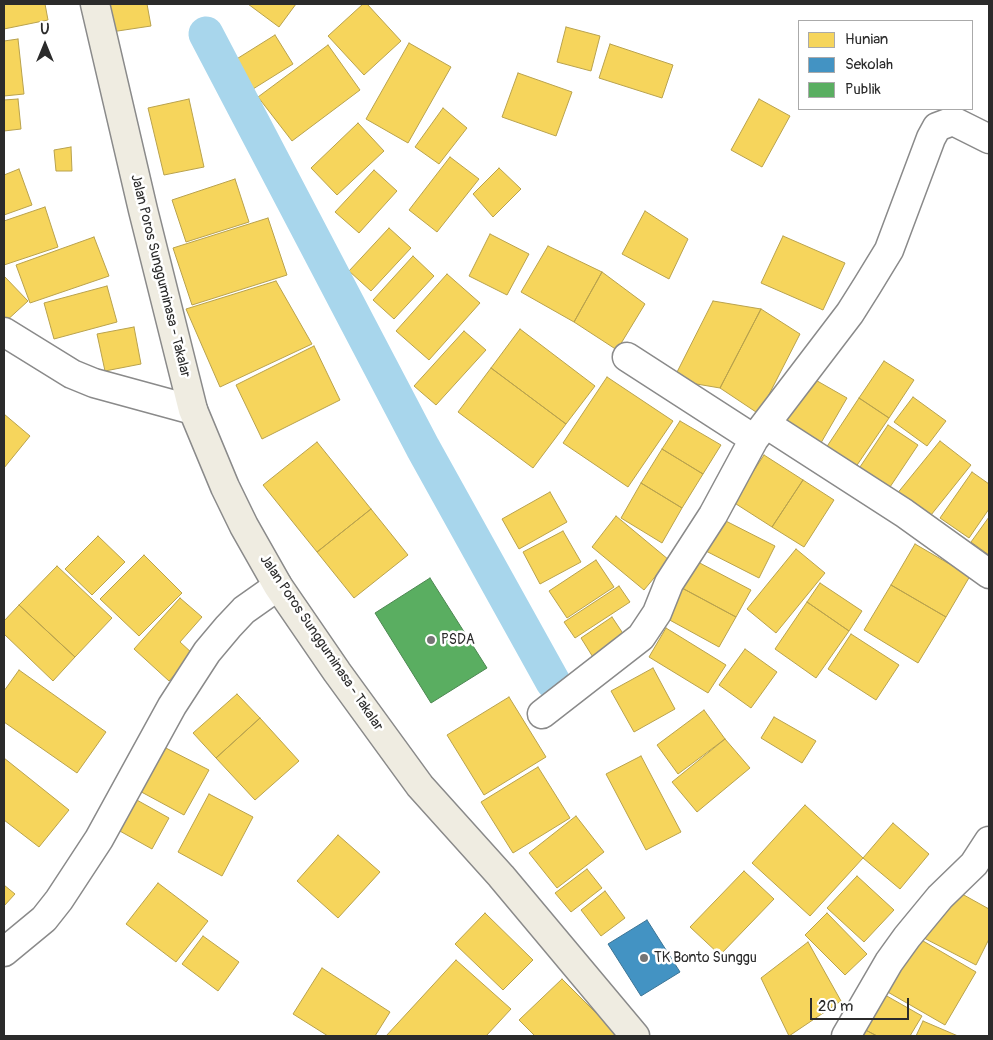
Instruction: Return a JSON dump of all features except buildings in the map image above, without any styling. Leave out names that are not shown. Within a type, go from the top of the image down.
[{"type":"highway","name":"Jalan Poros Sungguminasa - Takalar","points":[[95,4],[143,210],[193,410],[244,526],[278,586],[337,672],[420,786],[501,876],[635,1036]]},
{"type":"street","points":[[542,714],[641,637],[657,614],[669,583],[713,515],[760,431],[850,313],[884,257],[904,213],[931,138],[938,127],[953,121],[989,138]]},
{"type":"street","points":[[4,332],[72,374],[94,384],[193,410]]},
{"type":"street","points":[[627,357],[904,513],[989,574]]},
{"type":"street","points":[[4,952],[44,919],[59,900],[99,839],[172,706],[207,652],[244,610],[278,586]]},
{"type":"street","points":[[846,1036],[889,962],[907,937],[940,897],[982,868],[989,841]]},
{"type":"waterway","points":[[206,34],[423,448],[553,682]]},
{"type":"place","name":"PSDA","points":[[431,640]]},
{"type":"place","name":"TK Bonto Sunggu","points":[[644,958]]}]
